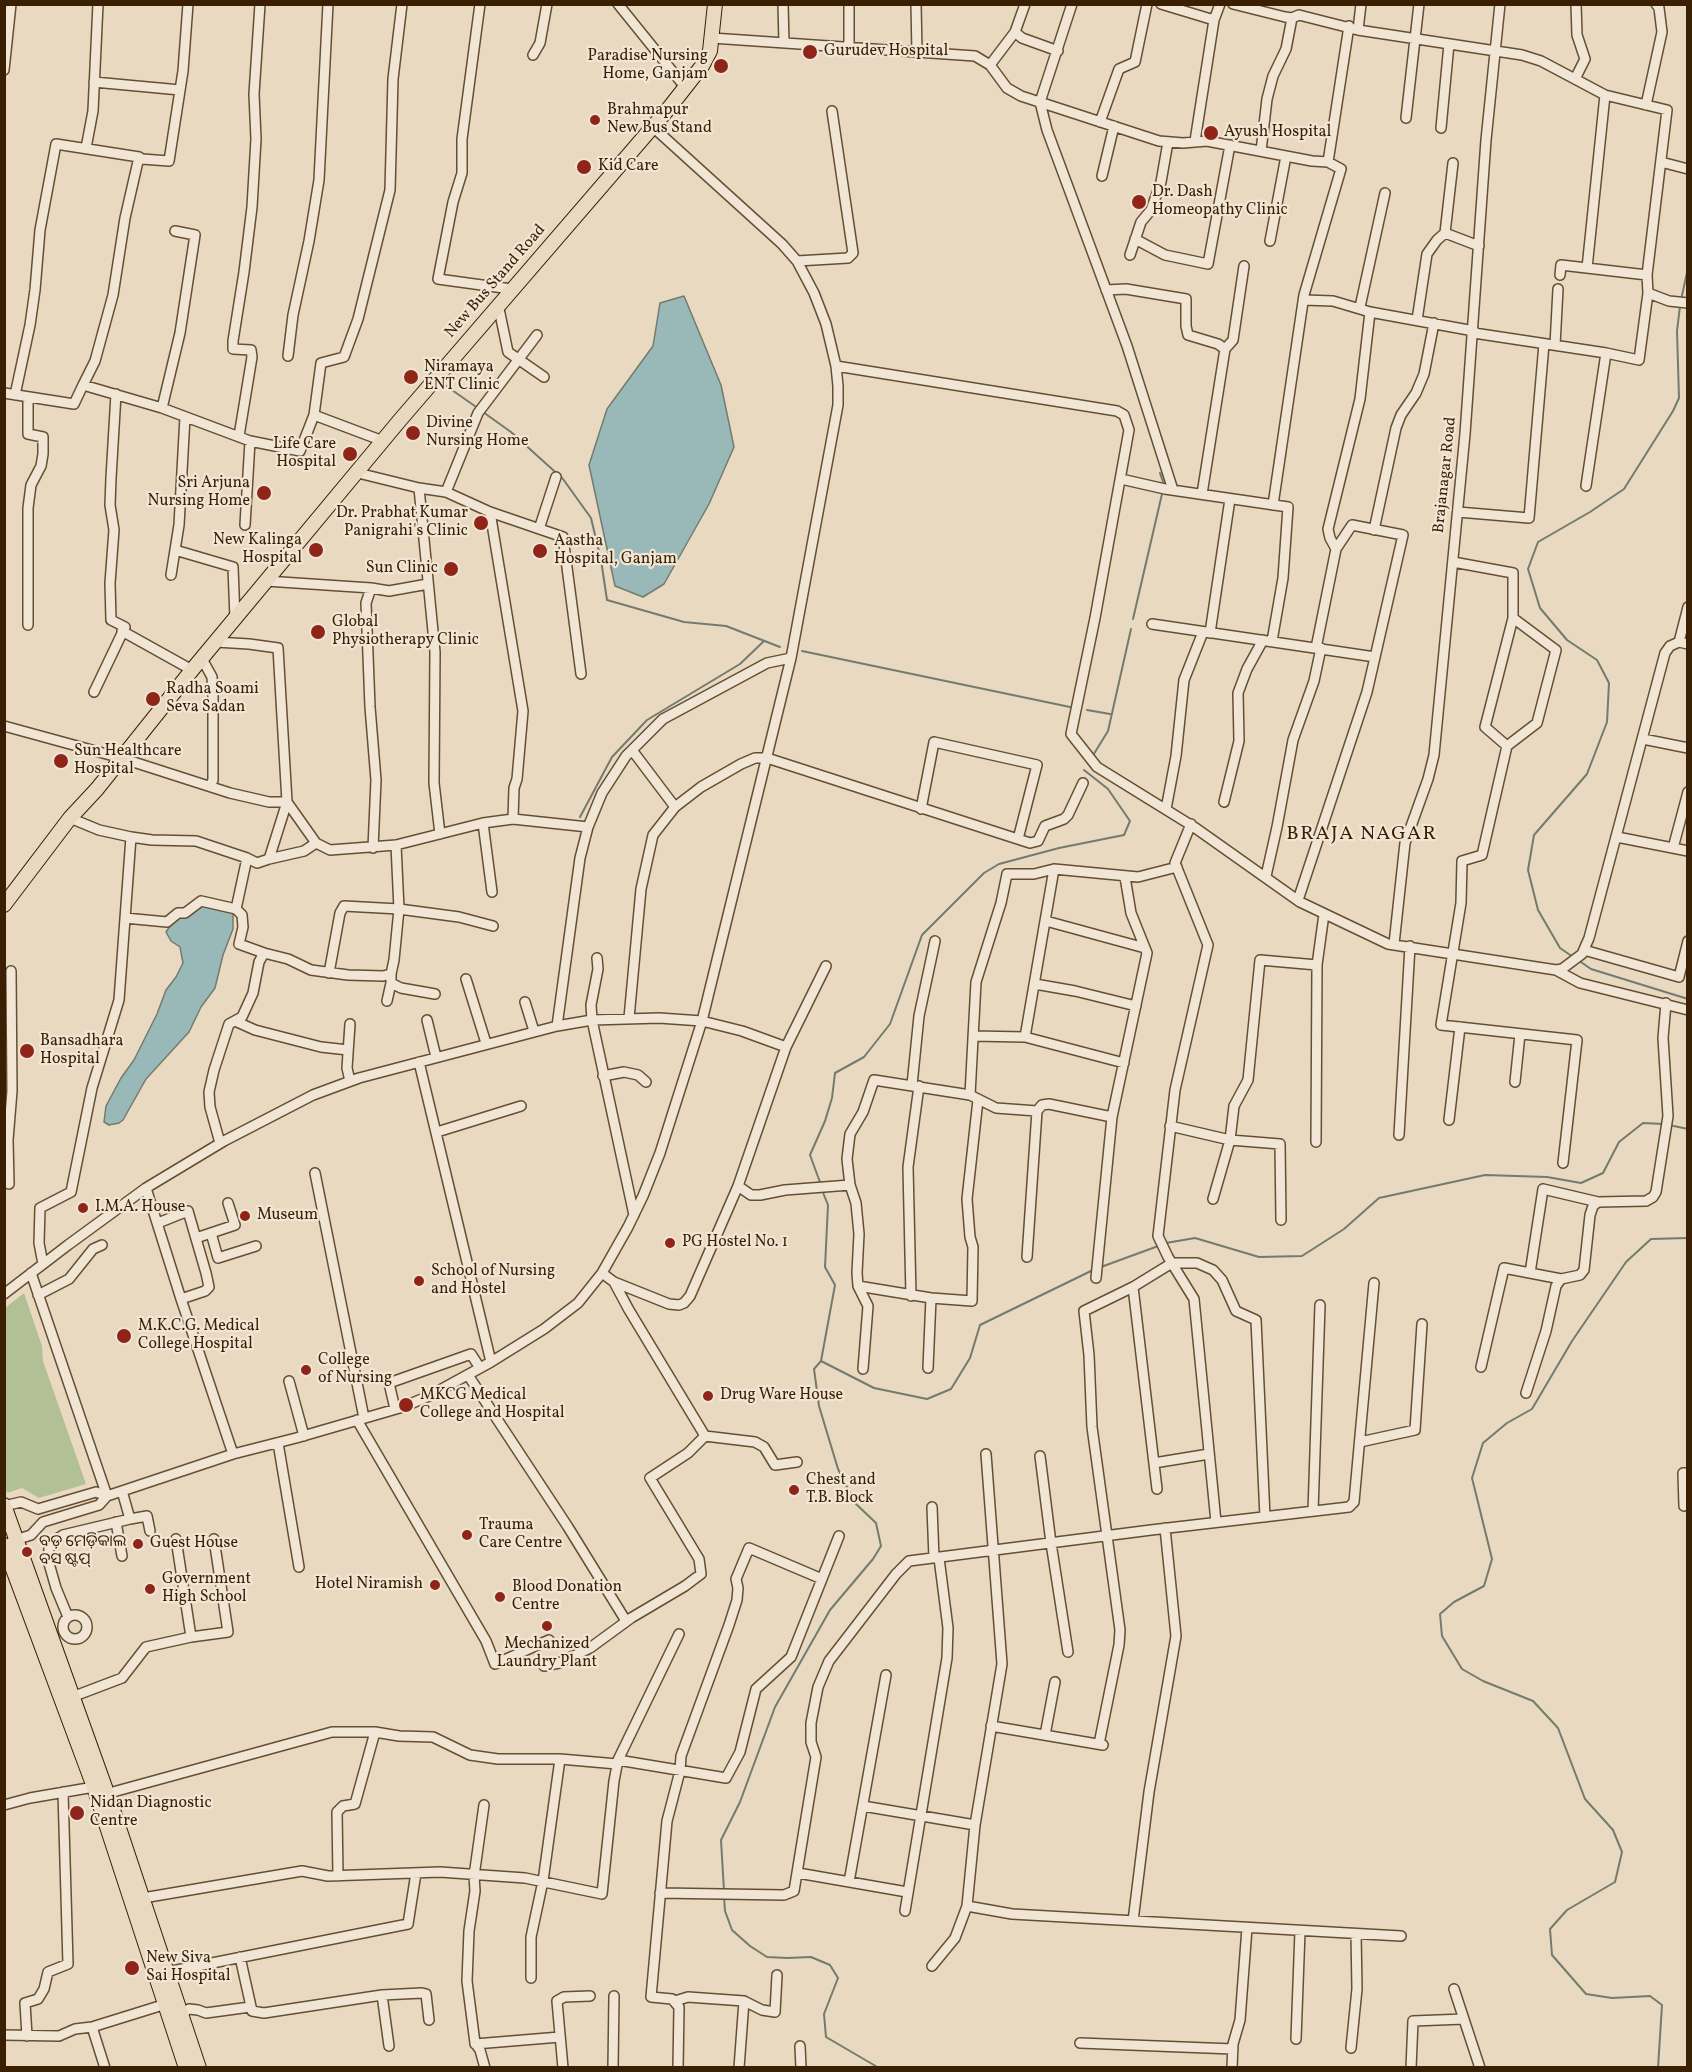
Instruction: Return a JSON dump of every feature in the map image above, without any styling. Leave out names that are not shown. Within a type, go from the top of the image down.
[{"type":"highway","name":"New Bus Stand Road","points":[[4,905],[70,818],[97,789],[192,670],[383,441],[498,304],[654,128],[702,66],[710,51],[715,4]]},
{"type":"highway","points":[[5,1505],[9,1542],[100,1789],[137,1899],[186,2067]]},
{"type":"highway","points":[[9,1542],[72,1697],[100,1789]]},
{"type":"highway","points":[[137,1899],[167,1972],[199,2067]]},
{"type":"street","points":[[4,70],[12,4]]},
{"type":"street","points":[[86,148],[93,111],[98,4]]},
{"type":"street","points":[[15,395],[30,325],[40,230],[56,144],[142,159],[169,161],[180,90],[189,4]]},
{"type":"street","points":[[239,436],[252,357],[251,350],[233,349],[232,341],[252,207],[256,139],[254,94],[260,4]]},
{"type":"street","points":[[288,356],[293,315],[319,180],[328,4]]},
{"type":"street","points":[[82,385],[162,408],[250,441],[300,451],[314,415],[321,363],[344,357],[358,320],[390,190],[393,79],[402,4]]},
{"type":"street","points":[[480,4],[462,139],[462,173],[453,202],[438,279],[511,289]]},
{"type":"street","points":[[533,55],[540,43],[547,4]]},
{"type":"street","points":[[618,4],[686,87]]},
{"type":"street","points":[[783,4],[784,43]]},
{"type":"street","points":[[849,4],[849,48]]},
{"type":"street","points":[[916,4],[916,53]]},
{"type":"street","points":[[990,65],[1015,32],[1025,4]]},
{"type":"street","points":[[1072,4],[1040,102],[1047,130],[1127,346],[1173,490]]},
{"type":"street","points":[[1100,122],[1119,69],[1136,60],[1138,38],[1147,4]]},
{"type":"street","points":[[1161,4],[1214,20]]},
{"type":"street","points":[[1195,141],[1214,20],[1220,4]]},
{"type":"street","points":[[1233,4],[1297,12],[1353,28],[1522,55],[1541,61],[1605,95],[1667,110],[1639,360],[1474,332],[1370,312],[1334,302],[1304,300]]},
{"type":"street","points":[[1328,162],[1353,28],[1361,4]]},
{"type":"street","points":[[1406,118],[1419,4]]},
{"type":"street","name":"Brajanagar Road","points":[[1394,944],[1405,843],[1428,779],[1434,755],[1474,332],[1494,51],[1500,4]]},
{"type":"street","points":[[1575,79],[1585,59],[1577,35],[1576,4]]},
{"type":"street","points":[[1646,105],[1662,32],[1659,8],[1656,4]]},
{"type":"street","points":[[1261,151],[1267,99],[1273,76],[1286,49],[1297,12]]},
{"type":"street","points":[[1015,32],[1022,38],[1058,51]]},
{"type":"street","points":[[712,38],[975,56],[990,65],[1007,88],[1021,96],[1159,141],[1183,143],[1195,141],[1230,145],[1328,162],[1341,169],[1304,300],[1274,505]]},
{"type":"street","points":[[1441,129],[1449,44]]},
{"type":"street","points":[[94,82],[180,90]]},
{"type":"street","points":[[1587,268],[1605,95]]},
{"type":"street","points":[[797,261],[848,258],[853,253],[832,111]]},
{"type":"street","points":[[1102,176],[1114,126]]},
{"type":"street","points":[[9,1542],[31,1535],[43,1522],[99,1505],[107,1496],[233,1454],[304,1436],[395,1409],[429,1396],[491,1362],[544,1329],[578,1303],[602,1273],[634,1215],[660,1153],[702,1021],[791,658],[838,405],[836,366],[826,324],[814,293],[797,261],[783,244],[654,128]]},
{"type":"street","points":[[1130,255],[1141,222],[1152,210],[1161,182],[1168,142]]},
{"type":"street","points":[[1135,239],[1165,255],[1208,264],[1230,145]]},
{"type":"street","points":[[1270,241],[1286,156]]},
{"type":"street","points":[[4,393],[75,404],[82,385],[96,360],[113,295],[125,218],[139,157]]},
{"type":"street","points":[[1661,162],[1688,169]]},
{"type":"street","points":[[1417,320],[1427,254],[1437,240],[1445,234],[1454,163]]},
{"type":"street","points":[[1360,308],[1385,193]]},
{"type":"street","points":[[162,408],[180,333],[195,235],[175,231]]},
{"type":"street","points":[[1445,234],[1479,246]]},
{"type":"street","points":[[1560,275],[1561,265],[1647,275]]},
{"type":"street","points":[[1202,494],[1225,349],[1233,340],[1244,266]]},
{"type":"street","points":[[1555,345],[1558,288]]},
{"type":"street","points":[[1106,290],[1126,289],[1186,299],[1188,335],[1218,344],[1225,349]]},
{"type":"street","points":[[1648,293],[1669,301],[1686,304]]},
{"type":"street","points":[[498,304],[508,352],[544,377]]},
{"type":"street","points":[[1336,549],[1330,538],[1329,529],[1360,399],[1370,312]]},
{"type":"street","points":[[1374,530],[1396,428],[1424,374],[1434,323]]},
{"type":"street","points":[[446,492],[478,413],[537,335]]},
{"type":"street","points":[[1458,512],[1529,518],[1544,344]]},
{"type":"street","points":[[1586,486],[1606,353]]},
{"type":"street","points":[[836,366],[1117,411],[1124,415],[1129,430],[1095,618],[1071,734],[1097,767],[1191,825],[1298,900],[1388,944],[1559,969],[1580,983],[1688,1010]]},
{"type":"street","points":[[94,692],[125,627],[111,620],[110,584],[114,530],[110,505],[116,394]]},
{"type":"street","points":[[28,397],[28,434],[43,437],[41,466],[31,485],[28,508],[28,626]]},
{"type":"street","points":[[314,415],[383,441]]},
{"type":"street","points":[[171,575],[179,525],[185,417]]},
{"type":"street","points":[[245,525],[250,441]]},
{"type":"street","points":[[358,472],[419,488],[446,492],[490,512],[563,537],[581,674]]},
{"type":"street","points":[[539,529],[556,477]]},
{"type":"street","points":[[1120,479],[1173,490],[1288,507],[1283,578],[1268,640],[1247,669],[1238,693],[1239,741],[1224,802]]},
{"type":"street","points":[[419,488],[435,652],[434,783],[440,834]]},
{"type":"street","points":[[1166,809],[1176,756],[1184,680],[1207,632],[1230,499]]},
{"type":"street","points":[[490,512],[523,711],[517,779],[514,788],[513,819]]},
{"type":"street","points":[[1266,876],[1278,827],[1293,740],[1314,681],[1336,549],[1352,525],[1403,535],[1367,692],[1298,900]]},
{"type":"street","points":[[175,550],[233,567],[235,619]]},
{"type":"street","points":[[1452,561],[1513,573],[1513,618],[1485,727],[1507,746]]},
{"type":"street","points":[[266,581],[389,591],[428,584]]},
{"type":"street","points":[[371,588],[366,603],[370,707],[376,780],[374,848]]},
{"type":"street","points":[[1559,969],[1583,952],[1617,837],[1665,653],[1670,646],[1683,643],[1688,607]]},
{"type":"street","points":[[1513,618],[1556,650],[1537,723],[1507,746],[1482,855],[1462,861],[1461,903],[1441,1026],[1577,1040],[1563,1164]]},
{"type":"street","points":[[1152,624],[1375,657]]},
{"type":"street","points":[[122,631],[192,670]]},
{"type":"street","points":[[216,642],[278,648],[287,802],[269,859]]},
{"type":"street","points":[[557,1026],[580,858],[588,827],[602,793],[632,750],[663,719],[767,663],[791,658]]},
{"type":"street","points":[[202,659],[212,677],[213,692],[213,780],[210,786]]},
{"type":"street","points":[[4,726],[269,802],[287,802]]},
{"type":"street","points":[[1643,739],[1688,748]]},
{"type":"street","points":[[921,809],[934,742],[1037,765],[1018,839]]},
{"type":"street","points":[[632,750],[675,807]]},
{"type":"street","points":[[629,1018],[641,889],[653,835],[675,807],[701,787],[741,764],[755,758],[767,758],[1030,843],[1038,841],[1045,826],[1064,819],[1083,783]]},
{"type":"street","points":[[1673,848],[1687,794]]},
{"type":"street","points":[[287,802],[316,843],[330,850],[396,845],[483,823],[513,819],[588,827]]},
{"type":"street","points":[[70,818],[99,830],[131,837],[196,841],[257,863],[304,851],[316,843]]},
{"type":"street","points":[[483,823],[492,892]]},
{"type":"street","points":[[1191,825],[1175,863],[1208,945],[1175,1090],[1158,1236],[1194,1299],[1216,1522]]},
{"type":"street","points":[[43,1264],[39,1243],[40,1208],[71,1192],[92,1088],[118,1000],[131,837]]},
{"type":"street","points":[[1617,837],[1688,851]]},
{"type":"street","points":[[387,1001],[399,909],[396,845]]},
{"type":"street","points":[[236,909],[246,858]]},
{"type":"street","points":[[858,1286],[911,1296],[972,1301],[973,1247],[969,1237],[968,1199],[974,1097],[973,1036],[976,982],[1001,903],[1007,874],[1034,874],[1054,869],[1138,878],[1177,867]]},
{"type":"street","points":[[1025,1037],[1054,869]]},
{"type":"street","points":[[1096,1278],[1112,1117],[1147,953],[1131,913],[1125,877]]},
{"type":"street","points":[[125,918],[167,922],[178,913],[185,913],[201,901],[236,909],[242,915],[243,927],[239,944],[288,959],[311,970],[383,976],[391,978],[401,988],[435,994]]},
{"type":"street","points":[[329,973],[340,913],[344,906],[399,909],[459,917],[493,926]]},
{"type":"street","points":[[1316,1142],[1317,965],[1324,914]]},
{"type":"street","points":[[1046,921],[1145,948]]},
{"type":"street","points":[[911,1296],[908,1167],[919,1016],[935,941]]},
{"type":"street","points":[[1583,952],[1679,976],[1688,941]]},
{"type":"street","points":[[1399,1135],[1410,946]]},
{"type":"street","points":[[220,1143],[210,1107],[209,1092],[214,1070],[230,1024],[242,1017],[253,993],[259,962],[264,953]]},
{"type":"street","points":[[597,958],[598,969],[591,1005],[592,1020],[634,1215]]},
{"type":"street","points":[[1213,1199],[1230,1140],[1234,1107],[1248,1080],[1260,960],[1317,965]]},
{"type":"street","points":[[602,1273],[614,1282],[669,1304],[679,1305],[690,1296],[738,1186],[786,1047],[826,966]]},
{"type":"street","points":[[9,1184],[8,1140],[12,1091],[7,991],[11,971]]},
{"type":"street","points":[[466,979],[486,1044]]},
{"type":"street","points":[[1035,984],[1136,1006]]},
{"type":"street","points":[[525,1002],[534,1031]]},
{"type":"street","points":[[1530,1273],[1543,1189],[1598,1202],[1646,1201],[1656,1192],[1668,1116],[1663,1038],[1666,1003]]},
{"type":"street","points":[[4,1294],[146,1188],[220,1143],[314,1095],[350,1081],[534,1031],[592,1020],[629,1018],[702,1021],[742,1031],[786,1047]]},
{"type":"street","points":[[427,1020],[436,1057]]},
{"type":"street","points":[[235,1021],[255,1030],[321,1047],[348,1050]]},
{"type":"street","points":[[350,1024],[347,1068],[350,1081]]},
{"type":"street","points":[[1449,1120],[1460,1027]]},
{"type":"street","points":[[1515,1082],[1520,1034]]},
{"type":"street","points":[[973,1036],[1025,1037],[1124,1063]]},
{"type":"street","points":[[419,1062],[491,1362]]},
{"type":"street","points":[[603,1076],[624,1072],[638,1075],[646,1082]]},
{"type":"street","points":[[863,1370],[868,1306],[858,1286],[859,1234],[856,1203],[850,1185],[847,1159],[850,1134],[863,1112],[874,1080],[974,1097],[996,1108],[1037,1111]]},
{"type":"street","points":[[1027,1257],[1037,1111],[1042,1105],[1049,1104],[1112,1117]]},
{"type":"street","points":[[437,1132],[521,1106]]},
{"type":"street","points":[[1170,1126],[1230,1140],[1280,1144],[1281,1220]]},
{"type":"street","points":[[315,1173],[360,1419],[486,1641],[495,1664],[549,1640]]},
{"type":"street","points":[[738,1186],[751,1195],[760,1195],[785,1190],[850,1185]]},
{"type":"street","points":[[146,1188],[233,1454]]},
{"type":"street","points":[[1481,1367],[1504,1268],[1561,1279],[1580,1275],[1584,1270],[1590,1215],[1593,1206],[1598,1202]]},
{"type":"street","points":[[196,1238],[235,1225],[228,1203]]},
{"type":"street","points":[[158,1223],[188,1211],[208,1287],[205,1291],[181,1299]]},
{"type":"street","points":[[211,1233],[218,1257],[256,1246]]},
{"type":"street","points":[[38,1295],[69,1279],[93,1249],[102,1245]]},
{"type":"street","points":[[200,1251],[215,1247]]},
{"type":"street","points":[[991,1726],[1101,1744],[1120,1630],[1092,1427],[1089,1354],[1084,1311],[1133,1287],[1170,1260],[1197,1263],[1213,1270],[1222,1280],[1236,1311],[1256,1320],[1265,1517]]},
{"type":"street","points":[[31,1273],[107,1496]]},
{"type":"street","points":[[1526,1393],[1546,1331],[1556,1286],[1561,1279]]},
{"type":"street","points":[[614,1282],[705,1436]]},
{"type":"street","points":[[660,1893],[790,1894],[795,1889],[816,1757],[811,1723],[818,1687],[829,1661],[909,1561],[1349,1507],[1354,1502],[1374,1283]]},
{"type":"street","points":[[1133,1287],[1157,1489]]},
{"type":"street","points":[[928,1368],[931,1298]]},
{"type":"street","points":[[1313,1511],[1320,1305]]},
{"type":"street","points":[[1360,1442],[1415,1430],[1422,1324]]},
{"type":"street","points":[[395,1409],[388,1383],[471,1354],[480,1368]]},
{"type":"street","points":[[468,1375],[568,1527],[626,1621]]},
{"type":"street","points":[[290,1381],[304,1436]]},
{"type":"street","points":[[705,1436],[755,1442],[764,1447],[775,1465],[797,1462]]},
{"type":"street","points":[[544,1666],[559,1663],[590,1648],[626,1621],[701,1574],[699,1559],[650,1478],[688,1453],[705,1436]]},
{"type":"street","points":[[278,1443],[299,1567]]},
{"type":"street","points":[[932,1966],[955,1938],[967,1906],[975,1825],[1002,1664],[986,1454]]},
{"type":"street","points":[[1154,1463],[1209,1454]]},
{"type":"street","points":[[1040,1456],[1068,1652]]},
{"type":"street","points":[[1684,1506],[1683,1473],[1688,1473]]},
{"type":"street","points":[[122,1491],[130,1519]]},
{"type":"street","points":[[5,1505],[21,1502],[38,1509],[96,1492],[107,1496]]},
{"type":"street","points":[[905,1911],[947,1658],[948,1628],[932,1507]]},
{"type":"street","points":[[68,1617],[48,1560],[49,1549],[55,1540],[63,1535],[147,1516],[150,1531]]},
{"type":"street","points":[[116,1522],[122,1556]]},
{"type":"street","points":[[1133,1921],[1149,1792],[1176,1636],[1165,1528]]},
{"type":"street","points":[[4,1805],[63,1792],[100,1789],[332,1732],[375,1732],[399,1736],[433,1737],[470,1755],[498,1759],[618,1762],[726,1778],[740,1752],[756,1689],[791,1657],[839,1536]]},
{"type":"street","points":[[176,1539],[191,1637]]},
{"type":"street","points":[[72,1697],[122,1678],[146,1647],[228,1632],[214,1539]]},
{"type":"street","points":[[777,1976],[775,2012],[762,2010],[744,2001],[688,1997],[675,2000],[651,1997],[667,1821],[680,1772],[681,1756],[737,1600],[738,1588],[735,1579],[749,1548],[822,1580]]},
{"type":"street","points":[[137,1899],[302,1871],[338,1876],[440,1872],[543,1881],[602,1894],[618,1762],[650,1689],[679,1634]]},
{"type":"street","points":[[849,1882],[886,1675]]},
{"type":"street","points":[[1045,1735],[1055,1682]]},
{"type":"street","points":[[338,1876],[337,1812],[343,1806],[355,1804],[375,1732]]},
{"type":"street","points":[[531,1978],[531,1937],[543,1881],[560,1759]]},
{"type":"street","points":[[27,2036],[25,2003],[38,1999],[45,1989],[48,1972],[68,1964],[63,1792]]},
{"type":"street","points":[[484,1805],[474,1875],[475,1891],[467,1981],[475,2044],[480,2050],[485,2067]]},
{"type":"street","points":[[863,1806],[975,1825]]},
{"type":"street","points":[[167,1972],[408,1924],[416,1873]]},
{"type":"street","points":[[798,1874],[907,1892]]},
{"type":"street","points":[[967,1906],[1012,1914],[1401,1936]]},
{"type":"street","points":[[1232,2067],[1233,2049],[1240,2020],[1247,1928]]},
{"type":"street","points":[[1296,2039],[1300,1931]]},
{"type":"street","points":[[1351,2048],[1357,1989],[1356,1934]]},
{"type":"street","points":[[240,1958],[252,2011],[264,2013],[382,1995],[426,1994],[429,2020]]},
{"type":"street","points":[[1454,1989],[1480,2067]]},
{"type":"street","points":[[382,1995],[389,2046]]},
{"type":"street","points":[[563,2067],[558,2000],[564,1997],[590,1996]]},
{"type":"street","points":[[613,2067],[614,1996]]},
{"type":"street","points":[[675,2000],[679,2010],[678,2067]]},
{"type":"street","points":[[739,2067],[744,2001]]},
{"type":"street","points":[[4,2036],[59,2036],[75,2029],[92,2027],[166,2004]]},
{"type":"street","points":[[181,2014],[189,2009],[206,2013],[250,2007]]},
{"type":"street","points":[[1411,2067],[1413,2021],[1464,2019]]},
{"type":"street","points":[[92,2027],[105,2067]]},
{"type":"street","points":[[475,2044],[560,2037]]},
{"type":"street","points":[[1080,2043],[1233,2049]]},
{"type":"street","points":[[800,2046],[801,2067]]},
{"type":"green space","points":[[24,1293],[42,1346],[43,1361],[86,1484],[39,1498],[22,1488],[7,1493],[5,1487],[5,1308]]},
{"type":"water","points":[[684,296],[721,385],[734,447],[709,504],[664,584],[643,597],[615,586],[589,465],[607,409],[653,346],[660,303]]},
{"type":"water","points":[[199,905],[233,912],[233,929],[223,955],[215,988],[201,1007],[189,1032],[146,1079],[123,1120],[109,1125],[104,1122],[106,1106],[134,1060],[166,990],[183,963],[180,947],[171,941],[166,932],[177,916]]},
{"type":"waterway","points":[[1681,300],[1688,268]]},
{"type":"waterway","points":[[1573,957],[1560,948],[1538,910],[1528,870],[1534,835],[1587,774],[1607,722],[1609,683],[1597,660],[1567,640],[1540,608],[1528,569],[1538,542],[1624,489],[1673,411],[1679,398],[1677,331],[1680,306]]},
{"type":"waterway","points":[[442,383],[479,409]]},
{"type":"waterway","points":[[483,412],[511,432],[563,479],[591,518],[607,600],[684,622],[726,626],[780,647]]},
{"type":"waterway","points":[[1160,473],[1163,482]]},
{"type":"waterway","points":[[1133,619],[1162,494]]},
{"type":"waterway","points":[[1092,757],[1108,731],[1131,629]]},
{"type":"waterway","points":[[580,817],[612,757],[647,720],[740,664],[764,641]]},
{"type":"waterway","points":[[802,651],[1070,707]]},
{"type":"waterway","points":[[1087,710],[1110,714]]},
{"type":"waterway","points":[[821,1185],[810,1155],[825,1121],[832,1098],[835,1073],[864,1057],[890,1024],[922,935],[984,873],[999,864],[1059,848],[1124,835],[1130,821],[1108,789],[1084,770]]},
{"type":"waterway","points":[[1578,960],[1591,969],[1688,999]]},
{"type":"waterway","points":[[1166,1243],[1195,1238],[1259,1257],[1302,1256],[1344,1229],[1379,1198],[1485,1175],[1547,1177],[1581,1183],[1603,1173],[1619,1142],[1643,1123],[1664,1124]]},
{"type":"waterway","points":[[1669,1125],[1688,1129]]},
{"type":"waterway","points":[[724,1891],[721,1840],[740,1802],[775,1707],[830,1610],[873,1559],[881,1546],[876,1523],[855,1503],[838,1469],[819,1406],[814,1369],[821,1361],[835,1285],[825,1267],[828,1205],[822,1190]]},
{"type":"waterway","points":[[1658,2068],[1662,2005],[1650,1996],[1612,1998],[1586,1994],[1552,1955],[1550,1929],[1567,1910],[1615,1882],[1622,1852],[1613,1830],[1585,1799],[1558,1728],[1533,1701],[1483,1681],[1462,1669],[1442,1636],[1440,1614],[1454,1602],[1484,1586],[1492,1559],[1472,1478],[1483,1443],[1507,1423],[1532,1409],[1572,1341],[1626,1262],[1651,1239],[1688,1238]]},
{"type":"waterway","points":[[1101,1267],[1161,1245]]},
{"type":"waterway","points":[[821,1361],[874,1388],[927,1399],[951,1389],[970,1358],[980,1325],[1093,1270]]},
{"type":"waterway","points":[[724,1897],[725,1911],[732,1930],[767,1957],[811,1957],[830,1965],[838,1978],[824,2014],[826,2037],[879,2068]]},
{"type":"place","name":"Gurudev Hospital","points":[[810,52]]},
{"type":"place","name":"Paradise Nursing Home, Ganjam","points":[[721,66]]},
{"type":"place","name":"Brahmapur New Bus Stand","points":[[595,120]]},
{"type":"place","name":"Ayush Hospital","points":[[1211,133]]},
{"type":"place","name":"Kid Care","points":[[584,167]]},
{"type":"place","name":"Dr. Dash Homeopathy Clinic","points":[[1139,202]]},
{"type":"place","name":"Niramaya ENT Clinic","points":[[411,377]]},
{"type":"place","name":"Divine Nursing Home","points":[[413,433]]},
{"type":"place","name":"Life Care Hospital","points":[[350,454]]},
{"type":"place","name":"Sri Arjuna Nursing Home","points":[[264,493]]},
{"type":"place","name":"Dr. Prabhat Kumar Panigrahi's Clinic","points":[[481,523]]},
{"type":"place","name":"New Kalinga Hospital","points":[[316,550]]},
{"type":"place","name":"Aastha Hospital, Ganjam","points":[[540,551]]},
{"type":"place","name":"Sun Clinic","points":[[451,569]]},
{"type":"place","name":"Global Physiotherapy Clinic","points":[[318,632]]},
{"type":"place","name":"Radha Soami Seva Sadan","points":[[153,699]]},
{"type":"place","name":"Sun Healthcare Hospital","points":[[61,761]]},
{"type":"place","name":"Bansadhara Hospital","points":[[27,1051]]},
{"type":"place","name":"I.M.A. House","points":[[83,1208]]},
{"type":"place","name":"Museum","points":[[245,1216]]},
{"type":"place","name":"PG Hostel No. 1","points":[[670,1243]]},
{"type":"place","name":"School of Nursing and Hostel","points":[[419,1281]]},
{"type":"place","name":"M.K.C.G. Medical College Hospital","points":[[124,1336]]},
{"type":"place","name":"College of Nursing","points":[[306,1370]]},
{"type":"place","name":"Drug Ware House","points":[[708,1396]]},
{"type":"place","name":"MKCG Medical College and Hospital","points":[[406,1405]]},
{"type":"place","name":"Chest and T.B. Block","points":[[794,1490]]},
{"type":"place","name":"Trauma Care Centre","points":[[467,1535]]},
{"type":"place","name":"Guest House","points":[[138,1544]]},
{"type":"place","name":"ବଡ଼ ମେଡ଼ିକାଲ ବସ ଷ୍ଟପ୍","points":[[27,1552]]},
{"type":"place","name":"Hotel Niramish","points":[[435,1585]]},
{"type":"place","name":"Government High School","points":[[150,1589]]},
{"type":"place","name":"Blood Donation Centre","points":[[500,1597]]},
{"type":"place","name":"Mechanized Laundry Plant","points":[[547,1626]]},
{"type":"place","name":"Nidan Diagnostic Centre","points":[[77,1813]]},
{"type":"place","name":"New Siva Sai Hospital","points":[[132,1968]]},
{"type":"district","name":"BRAJA NAGAR","points":[[1362,835]]}]
